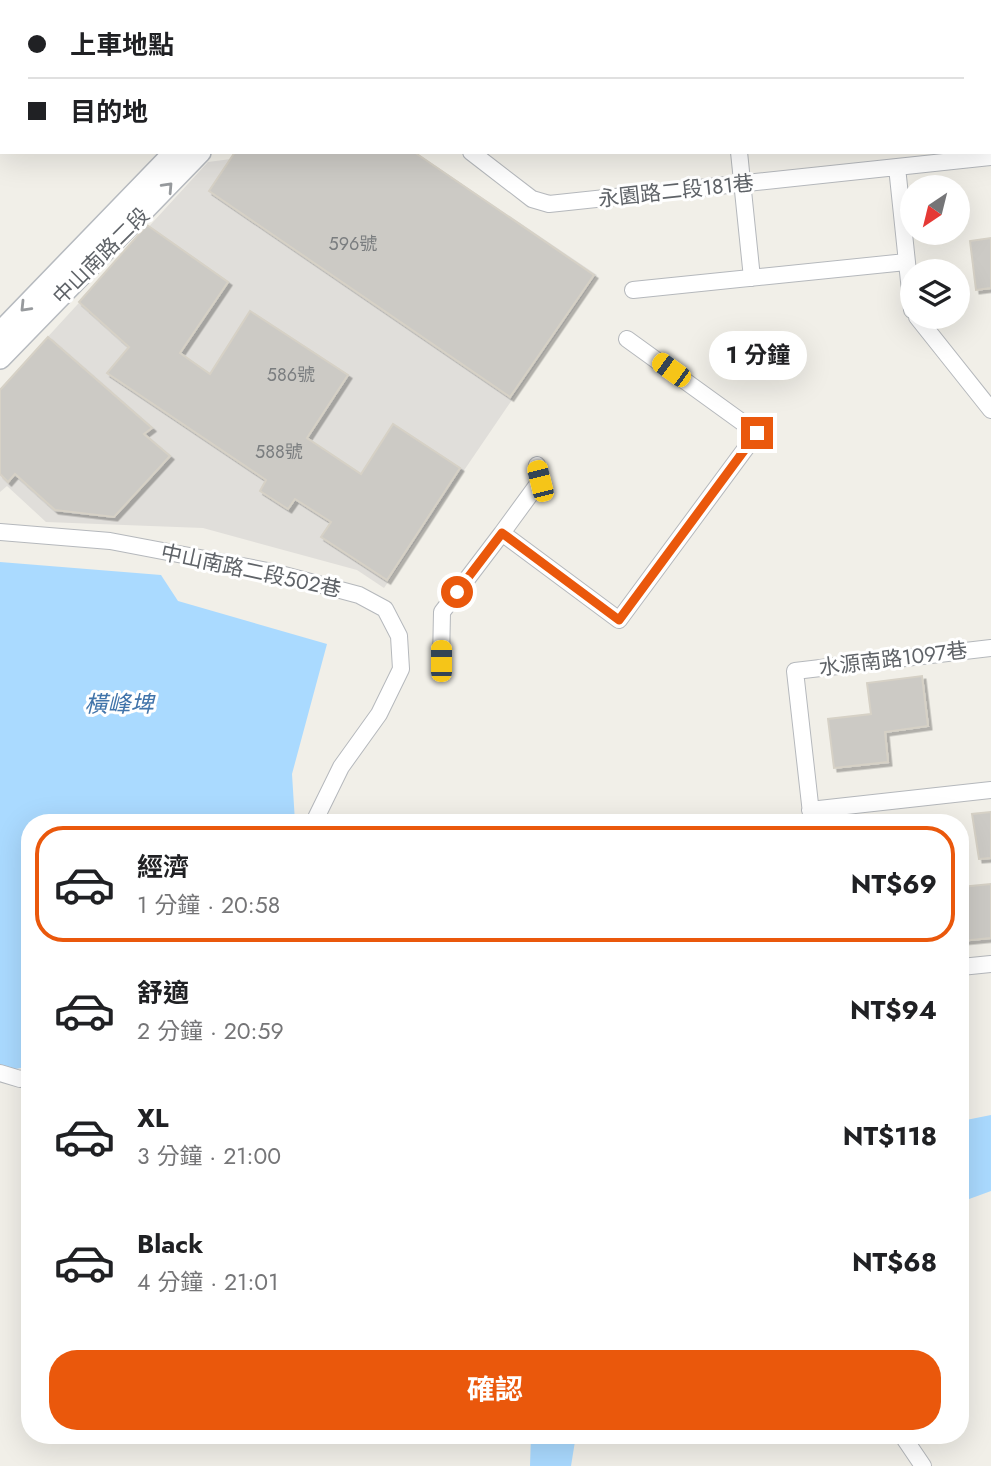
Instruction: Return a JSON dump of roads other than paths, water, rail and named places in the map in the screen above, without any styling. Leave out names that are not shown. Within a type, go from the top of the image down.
[{"type":"main road","name":"中山南路二段","points":[[0,333],[173,154]]},
{"type":"main road","name":"中山南路二段","points":[[0,358],[198,154]]},
{"type":"street","name":"永園路二段181巷","points":[[474,154],[540,203],[991,158]]},
{"type":"street","points":[[739,154],[752,278]]},
{"type":"street","points":[[897,167],[906,259]]},
{"type":"street","points":[[633,290],[900,263]]},
{"type":"street","points":[[927,329],[991,410]]},
{"type":"street","points":[[502,533],[619,620],[757,433],[627,339]]},
{"type":"street","points":[[441,661],[442,612],[540,481],[537,465]]},
{"type":"street","name":"中山南路二段502巷","points":[[0,532],[110,541],[273,572],[359,595],[385,608],[399,636],[401,669],[379,714],[341,767],[318,814]]},
{"type":"street","name":"水源南路1097巷","points":[[811,814],[795,670],[991,648]]},
{"type":"street","points":[[825,814],[991,790]]},
{"type":"street","points":[[969,966],[991,964]]},
{"type":"street","points":[[0,1073],[21,1079]]},
{"type":"street","points":[[908,1444],[923,1466]]},
{"type":"water","name":"橫峰埤","points":[[0,562],[161,575],[178,601],[327,644],[292,774],[294,814],[21,814],[21,1068],[11,1070],[0,1064]]},
{"type":"water","points":[[991,1115],[991,1191],[969,1199],[969,1119]]},
{"type":"water","points":[[531,1444],[575,1444],[571,1466],[530,1466]]}]
